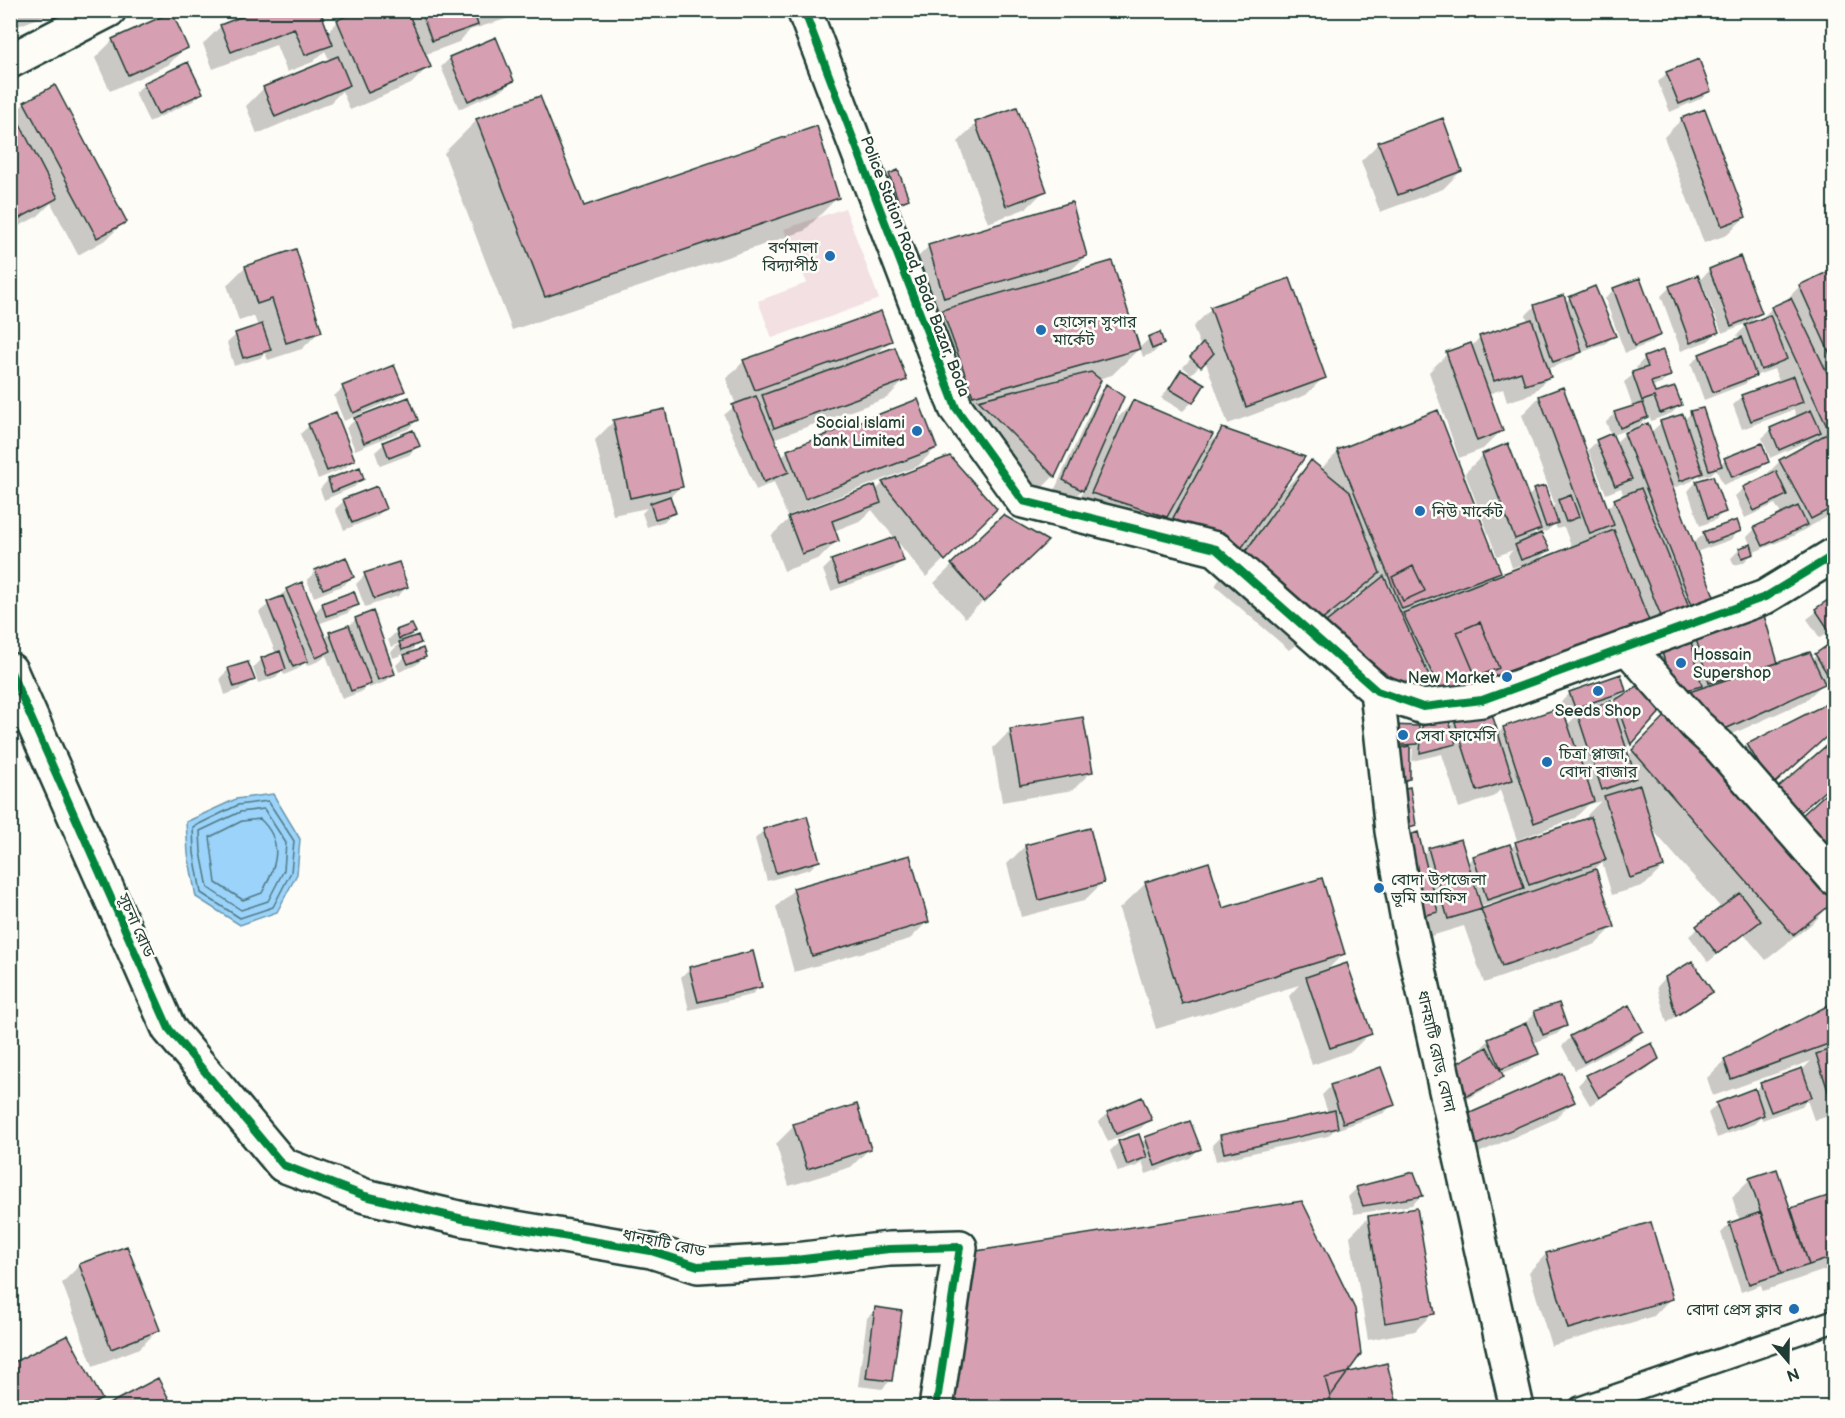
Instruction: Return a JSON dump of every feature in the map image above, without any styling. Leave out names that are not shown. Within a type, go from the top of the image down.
[{"type":"street","points":[[10,61],[109,10]]},
{"type":"street","name":"Police Station Road, Boda Bazar, Boda","points":[[804,10],[956,408],[1023,501],[1216,549],[1377,692]]},
{"type":"street","points":[[1377,692],[1422,707],[1482,700],[1766,597],[1834,555]]},
{"type":"street","points":[[1627,647],[1834,878]]},
{"type":"street","name":"সূচনা রোড","points":[[10,670],[169,1029],[283,1165]]},
{"type":"street","name":"ধানহাটি রোড, বোদা","points":[[1377,692],[1392,831],[1408,920],[1517,1407]]},
{"type":"street","name":"ধানহাটি রোড","points":[[283,1165],[365,1196],[452,1217],[651,1251],[698,1266],[795,1260],[889,1249],[960,1247],[936,1407]]},
{"type":"lane","points":[[1580,1407],[1834,1321]]},
{"type":"shaded area","name":"বর্ণমালা বিদ্যাপীঠ","points":[[845,208],[879,299],[772,338],[758,301],[807,283],[784,229]]},
{"type":"water","points":[[273,794],[300,839],[297,874],[277,912],[240,925],[196,897],[188,854],[186,822],[236,799]]},
{"type":"building","points":[[258,10],[320,10],[333,45],[305,55],[294,28],[231,52],[220,25]]},
{"type":"building","points":[[360,10],[407,10],[431,67],[368,93],[337,20]]},
{"type":"building","points":[[420,10],[473,10],[478,25],[432,41]]},
{"type":"building","points":[[172,12],[188,48],[128,75],[112,39]]},
{"type":"building","points":[[496,37],[514,81],[468,101],[449,57]]},
{"type":"building","points":[[338,56],[350,85],[275,117],[263,87]]},
{"type":"building","points":[[1699,59],[1711,91],[1679,104],[1666,72]]},
{"type":"building","points":[[188,62],[203,93],[158,114],[143,83]]},
{"type":"building","points":[[55,85],[127,222],[97,238],[24,102]]},
{"type":"building","points":[[540,96],[584,206],[817,126],[839,198],[545,297],[476,119]]},
{"type":"building","points":[[1017,107],[1047,191],[1006,206],[975,122]]},
{"type":"building","points":[[1705,109],[1746,217],[1722,226],[1681,118]]},
{"type":"building","points":[[14,113],[58,198],[18,219],[10,204],[10,115]]},
{"type":"building","points":[[1443,118],[1462,171],[1398,195],[1378,142]]},
{"type":"building","points":[[898,170],[909,199],[899,203],[889,174]]},
{"type":"building","points":[[1072,202],[1087,256],[944,298],[928,245]]},
{"type":"building","points":[[296,249],[322,332],[286,343],[272,299],[257,304],[245,266]]},
{"type":"building","points":[[1740,256],[1762,313],[1731,326],[1709,269]]},
{"type":"building","name":"হোসেন সুপার মার্কেট","points":[[1112,261],[1140,349],[973,396],[942,310]]},
{"type":"building","points":[[1834,269],[1834,363],[1799,285]]},
{"type":"building","points":[[1698,275],[1719,332],[1690,343],[1669,286]]},
{"type":"building","points":[[1290,278],[1326,378],[1246,407],[1210,307]]},
{"type":"building","points":[[1640,278],[1661,335],[1634,346],[1613,288]]},
{"type":"building","points":[[1595,286],[1616,336],[1589,346],[1569,297]]},
{"type":"building","points":[[1564,295],[1582,352],[1553,362],[1534,305]]},
{"type":"building","points":[[1791,298],[1834,387],[1834,425],[1828,429],[1771,307]]},
{"type":"building","points":[[881,311],[892,341],[755,390],[743,360]]},
{"type":"building","points":[[1770,315],[1787,359],[1761,370],[1745,325]]},
{"type":"building","points":[[1532,319],[1551,377],[1525,385],[1521,372],[1494,381],[1479,336]]},
{"type":"building","points":[[262,324],[271,350],[243,358],[235,333]]},
{"type":"building","points":[[1160,332],[1164,344],[1152,349],[1148,337]]},
{"type":"building","points":[[1742,337],[1756,376],[1713,392],[1699,354]]},
{"type":"building","points":[[1203,343],[1214,353],[1201,367],[1190,357]]},
{"type":"building","points":[[1471,343],[1503,431],[1477,441],[1446,352]]},
{"type":"building","points":[[895,347],[907,380],[774,428],[762,395]]},
{"type":"building","points":[[1663,350],[1671,376],[1651,382],[1655,393],[1675,387],[1682,405],[1660,413],[1654,397],[1642,401],[1632,372],[1648,367],[1644,357]]},
{"type":"building","points":[[394,365],[405,391],[353,413],[342,386]]},
{"type":"building","points":[[1181,370],[1205,384],[1193,403],[1169,389]]},
{"type":"building","name":"হোসেন সুপার মার্কেট","points":[[1091,372],[1101,380],[1055,477],[978,400]]},
{"type":"building","points":[[1794,376],[1803,402],[1751,421],[1741,395]]},
{"type":"building","points":[[1106,384],[1124,397],[1083,491],[1063,480]]},
{"type":"building","points":[[1563,387],[1614,525],[1590,534],[1539,396]]},
{"type":"building","points":[[756,396],[789,472],[764,482],[732,405]]},
{"type":"building","points":[[409,397],[418,420],[364,443],[354,418]]},
{"type":"building","points":[[918,399],[937,448],[805,499],[787,450]]},
{"type":"building","points":[[1133,400],[1213,434],[1167,517],[1091,493]]},
{"type":"building","points":[[1643,403],[1648,417],[1620,428],[1614,412]]},
{"type":"building","points":[[1703,408],[1722,466],[1709,470],[1690,411]]},
{"type":"building","points":[[665,409],[683,487],[630,498],[613,420]]},
{"type":"building","name":"নিউ মার্কেট","points":[[1438,410],[1501,572],[1402,609],[1337,450]]},
{"type":"building","points":[[1811,410],[1821,432],[1779,450],[1770,428]]},
{"type":"building","points":[[336,412],[355,460],[327,471],[308,424]]},
{"type":"building","points":[[1683,414],[1703,473],[1680,481],[1660,421]]},
{"type":"building","points":[[1648,423],[1717,604],[1695,613],[1624,433]]},
{"type":"building","points":[[1222,428],[1305,457],[1236,556],[1210,538],[1173,518]]},
{"type":"building","points":[[413,430],[420,446],[389,458],[383,442]]},
{"type":"building","points":[[1830,432],[1834,439],[1834,507],[1811,519],[1779,460]]},
{"type":"building","points":[[1612,433],[1632,479],[1615,486],[1596,440]]},
{"type":"building","points":[[1508,443],[1541,529],[1515,539],[1482,454]]},
{"type":"building","points":[[1762,443],[1769,462],[1732,477],[1724,458]]},
{"type":"building","points":[[950,456],[997,509],[945,561],[882,482]]},
{"type":"building","points":[[1311,460],[1350,492],[1380,573],[1316,625],[1240,559]]},
{"type":"building","points":[[360,467],[364,479],[332,492],[328,479]]},
{"type":"building","points":[[1776,471],[1787,495],[1754,511],[1743,487]]},
{"type":"building","points":[[1713,476],[1726,512],[1708,518],[1696,481]]},
{"type":"building","points":[[875,485],[881,503],[832,521],[839,541],[802,554],[788,517]]},
{"type":"building","points":[[377,486],[386,509],[352,523],[343,499]]},
{"type":"building","points":[[1545,486],[1558,523],[1546,527],[1533,489]]},
{"type":"building","points":[[1641,488],[1692,614],[1665,626],[1614,499]]},
{"type":"building","points":[[1571,495],[1579,517],[1566,522],[1558,500]]},
{"type":"building","points":[[670,496],[676,513],[655,519],[650,503]]},
{"type":"building","points":[[1798,506],[1807,525],[1763,546],[1754,527]]},
{"type":"building","points":[[1003,515],[1048,541],[984,602],[951,564]]},
{"type":"building","points":[[1737,520],[1741,531],[1707,544],[1703,532]]},
{"type":"building","name":"নিউ মার্কেট","points":[[1614,530],[1649,621],[1477,685],[1442,694],[1403,613]]},
{"type":"building","points":[[1541,533],[1550,550],[1521,560],[1515,545]]},
{"type":"building","points":[[895,537],[904,561],[840,583],[831,560]]},
{"type":"building","points":[[1751,544],[1754,554],[1742,558],[1739,548]]},
{"type":"building","points":[[346,557],[354,577],[323,589],[315,570]]},
{"type":"building","points":[[399,562],[408,587],[374,599],[364,573]]},
{"type":"building","points":[[1413,566],[1425,591],[1403,601],[1392,577]]},
{"type":"building","points":[[1384,576],[1441,702],[1430,705],[1320,627]]},
{"type":"building","points":[[302,582],[331,651],[316,658],[286,589]]},
{"type":"building","points":[[354,591],[359,605],[326,616],[322,603]]},
{"type":"building","points":[[283,596],[308,661],[293,667],[267,602]]},
{"type":"building","points":[[1834,596],[1834,627],[1829,630],[1815,609]]},
{"type":"building","points":[[373,611],[395,674],[378,680],[355,618]]},
{"type":"building","points":[[1763,612],[1778,663],[1709,683],[1694,632]]},
{"type":"building","points":[[1480,622],[1499,668],[1476,677],[1457,632]]},
{"type":"building","points":[[412,624],[416,632],[399,639],[396,630]]},
{"type":"building","points":[[349,625],[371,684],[351,691],[329,632]]},
{"type":"building","name":"Hossain Supershop","points":[[1689,633],[1702,686],[1673,693],[1659,640]]},
{"type":"building","points":[[418,635],[421,643],[402,650],[399,642]]},
{"type":"building","points":[[1834,641],[1834,678],[1831,680],[1815,654]]},
{"type":"building","points":[[423,648],[426,657],[408,664],[404,655]]},
{"type":"building","points":[[280,651],[286,669],[267,676],[261,658]]},
{"type":"building","points":[[1810,652],[1825,684],[1716,733],[1677,696]]},
{"type":"building","points":[[248,662],[255,680],[234,687],[228,668]]},
{"type":"building","name":"Seeds Shop","points":[[1621,674],[1626,691],[1575,708],[1569,692]]},
{"type":"building","points":[[1647,680],[1668,703],[1631,745],[1615,700]]},
{"type":"building","points":[[1611,701],[1636,778],[1602,790],[1577,713]]},
{"type":"building","points":[[1828,703],[1834,714],[1834,730],[1772,786],[1747,744]]},
{"type":"building","name":"চিত্রা প্লাজা, বোদা বাজার","points":[[1562,707],[1594,801],[1534,823],[1503,727]]},
{"type":"building","points":[[1673,708],[1834,888],[1834,902],[1793,935],[1632,750]]},
{"type":"building","points":[[1491,711],[1513,780],[1477,791],[1454,719]]},
{"type":"building","points":[[1083,717],[1093,772],[1020,785],[1010,729]]},
{"type":"building","points":[[1449,721],[1456,744],[1420,753],[1422,726]]},
{"type":"building","name":"সেবা ফার্মেসি","points":[[1388,725],[1419,726],[1418,744],[1388,746]]},
{"type":"building","points":[[1834,739],[1834,783],[1797,815],[1775,790]]},
{"type":"building","points":[[1410,746],[1410,779],[1396,782],[1392,749]]},
{"type":"building","points":[[1640,785],[1664,867],[1630,878],[1604,796]]},
{"type":"building","points":[[1834,786],[1834,853],[1832,855],[1799,818]]},
{"type":"building","points":[[1410,787],[1416,825],[1403,829],[1397,790]]},
{"type":"building","points":[[807,816],[820,861],[776,873],[763,829]]},
{"type":"building","points":[[1591,817],[1606,860],[1529,885],[1515,842]]},
{"type":"building","points":[[1090,828],[1104,883],[1039,900],[1025,845]]},
{"type":"building","points":[[1418,832],[1438,912],[1422,916],[1404,837]]},
{"type":"building","points":[[1461,839],[1482,909],[1448,919],[1428,848]]},
{"type":"building","points":[[1510,844],[1524,888],[1487,900],[1473,856]]},
{"type":"building","points":[[910,855],[929,922],[812,956],[793,888]]},
{"type":"building","points":[[1209,862],[1223,908],[1322,878],[1345,954],[1182,1004],[1145,882]]},
{"type":"building","points":[[1209,862],[1223,908],[1322,878],[1345,954],[1182,1004],[1145,882]]},
{"type":"building","points":[[1596,869],[1615,927],[1502,966],[1481,909]]},
{"type":"building","points":[[1740,893],[1761,921],[1717,954],[1696,926]]},
{"type":"building","points":[[753,951],[762,987],[698,1002],[689,967]]},
{"type":"building","points":[[1692,961],[1713,992],[1676,1016],[1665,977]]},
{"type":"building","points":[[1347,963],[1372,1034],[1330,1048],[1306,977]]},
{"type":"building","points":[[1559,1003],[1567,1026],[1543,1035],[1534,1011]]},
{"type":"building","points":[[1833,1003],[1834,1042],[1731,1079],[1724,1059]]},
{"type":"building","points":[[1629,1005],[1643,1031],[1584,1062],[1570,1036]]},
{"type":"building","points":[[1526,1023],[1539,1054],[1501,1069],[1488,1039]]},
{"type":"building","points":[[1652,1043],[1659,1059],[1599,1098],[1586,1075]]},
{"type":"building","points":[[1487,1047],[1504,1077],[1463,1098],[1448,1068]]},
{"type":"building","points":[[1834,1048],[1834,1103],[1832,1103],[1816,1054]]},
{"type":"building","points":[[1381,1067],[1395,1105],[1343,1123],[1330,1085]]},
{"type":"building","points":[[1802,1068],[1812,1097],[1771,1112],[1760,1083]]},
{"type":"building","points":[[1562,1073],[1575,1102],[1474,1146],[1461,1117]]},
{"type":"building","points":[[1755,1088],[1764,1115],[1726,1130],[1716,1103]]},
{"type":"building","points":[[1142,1097],[1152,1120],[1116,1134],[1107,1112]]},
{"type":"building","points":[[857,1104],[871,1149],[807,1169],[793,1124]]},
{"type":"building","points":[[1335,1110],[1338,1128],[1224,1153],[1220,1135]]},
{"type":"building","points":[[1190,1121],[1201,1149],[1155,1166],[1145,1137]]},
{"type":"building","points":[[1139,1134],[1147,1157],[1127,1165],[1118,1141]]},
{"type":"building","points":[[1777,1169],[1809,1265],[1781,1274],[1749,1178]]},
{"type":"building","points":[[1414,1172],[1423,1196],[1363,1206],[1356,1187]]},
{"type":"building","points":[[1834,1194],[1834,1257],[1809,1265],[1791,1208]]},
{"type":"building","points":[[1302,1201],[1355,1309],[1361,1354],[1322,1408],[948,1408],[970,1252]]},
{"type":"building","points":[[1417,1208],[1435,1314],[1385,1323],[1368,1216]]},
{"type":"building","points":[[1761,1212],[1781,1274],[1749,1284],[1729,1223]]},
{"type":"building","points":[[1651,1222],[1673,1299],[1568,1329],[1546,1253]]},
{"type":"building","points":[[127,1246],[160,1330],[111,1349],[79,1264]]},
{"type":"building","points":[[875,1307],[902,1311],[892,1381],[866,1378]]},
{"type":"building","points":[[68,1335],[102,1399],[86,1408],[21,1408],[10,1388],[10,1364]]},
{"type":"building","points":[[1387,1363],[1398,1408],[1333,1408],[1325,1378]]},
{"type":"building","points":[[158,1378],[172,1405],[166,1408],[110,1408],[109,1404]]},
{"type":"cycle path","points":[[804,10],[956,408],[1023,501],[1216,549],[1377,691],[1423,707],[1482,700],[1765,597],[1834,555]]},
{"type":"cycle path","points":[[10,670],[169,1029],[283,1165],[365,1196],[463,1219],[651,1251],[698,1266],[795,1260],[889,1249],[960,1247],[936,1408]]},
{"type":"place","name":"বর্ণমালা বিদ্যাপীঠ","points":[[830,256]]},
{"type":"place","name":"হোসেন সুপার মার্কেট","points":[[1041,330]]},
{"type":"place","name":"Social islami bank Limited","points":[[917,431]]},
{"type":"place","name":"নিউ মার্কেট","points":[[1420,511]]},
{"type":"place","name":"Hossain Supershop","points":[[1681,663]]},
{"type":"place","name":"New Market","points":[[1507,677]]},
{"type":"place","name":"Seeds Shop","points":[[1598,691]]},
{"type":"place","name":"সেবা ফার্মেসি","points":[[1403,735]]},
{"type":"place","name":"চিত্রা প্লাজা, বোদা বাজার","points":[[1547,762]]},
{"type":"place","name":"বোদা উপজেলা ভূমি আফিস","points":[[1379,888]]},
{"type":"place","name":"বোদা প্রেস ক্লাব","points":[[1794,1309]]}]
